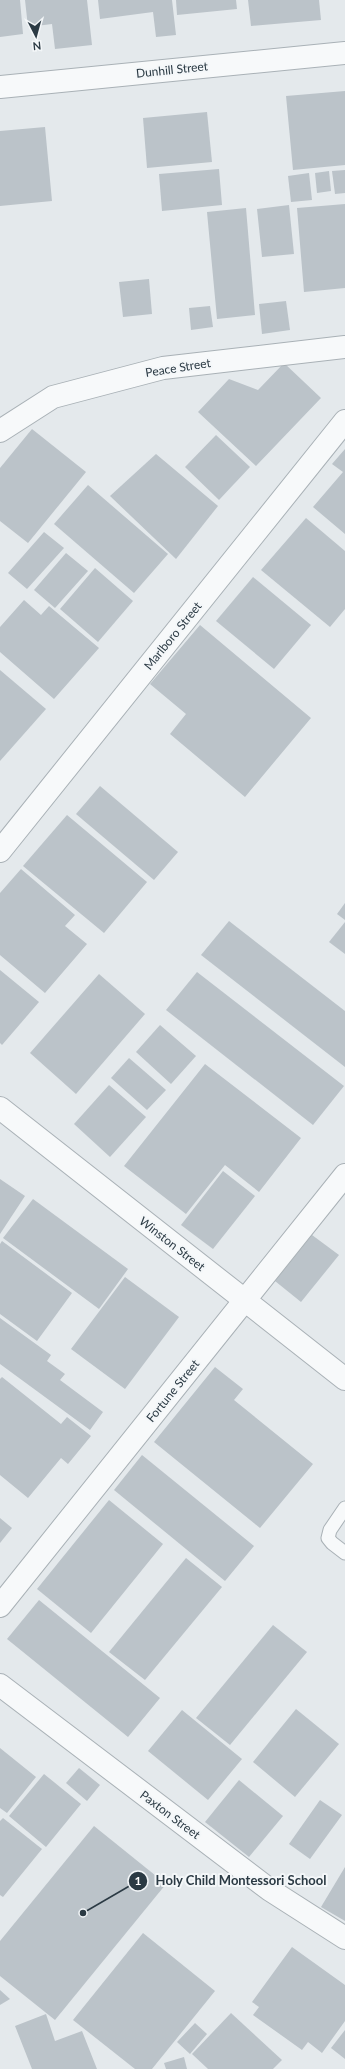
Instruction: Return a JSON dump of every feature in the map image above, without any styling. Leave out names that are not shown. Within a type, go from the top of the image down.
[{"type":"street","name":"Dunhill Street","points":[[0,87],[345,53]]},
{"type":"street","name":"Peace Street","points":[[0,431],[53,397],[163,368],[345,347]]},
{"type":"street","name":"Marlboro Street","points":[[0,850],[345,421]]},
{"type":"street","name":"Winston Street","points":[[0,1108],[345,1379]]},
{"type":"street","name":"Fortune Street","points":[[0,1606],[345,1175]]},
{"type":"street","name":"Paxton Street","points":[[0,1685],[270,1890],[345,1938]]},
{"type":"lane","points":[[345,1508],[330,1530],[328,1538],[345,1553]]},
{"type":"building","points":[[0,0],[20,0],[23,34],[0,37]]},
{"type":"building","points":[[25,0],[87,0],[92,45],[55,49],[52,24],[28,27]]},
{"type":"building","points":[[98,0],[172,0],[176,35],[156,37],[153,12],[100,19]]},
{"type":"building","points":[[176,0],[236,0],[237,9],[177,15]]},
{"type":"building","points":[[248,0],[319,0],[321,20],[251,26]]},
{"type":"building","points":[[345,91],[345,165],[293,170],[286,96]]},
{"type":"building","points":[[207,112],[212,162],[147,168],[143,118]]},
{"type":"building","points":[[45,127],[52,201],[0,206],[0,131]]},
{"type":"building","points":[[219,169],[222,205],[162,211],[159,174]]},
{"type":"building","points":[[345,170],[345,193],[335,194],[332,171]]},
{"type":"building","points":[[329,171],[331,191],[317,193],[315,173]]},
{"type":"building","points":[[309,173],[312,200],[291,202],[288,176]]},
{"type":"building","points":[[345,204],[345,288],[304,292],[297,208]]},
{"type":"building","points":[[289,205],[294,254],[262,257],[257,209]]},
{"type":"building","points":[[246,208],[255,315],[217,319],[207,212]]},
{"type":"building","points":[[149,279],[152,314],[123,317],[119,282]]},
{"type":"building","points":[[286,301],[290,330],[262,334],[259,304]]},
{"type":"building","points":[[210,306],[213,327],[191,330],[189,308]]},
{"type":"building","points":[[284,363],[321,398],[256,466],[198,412],[229,379],[258,390]]},
{"type":"building","points":[[32,429],[86,472],[28,543],[0,521],[0,468]]},
{"type":"building","points":[[216,435],[250,467],[219,500],[185,467]]},
{"type":"building","points":[[345,449],[345,534],[313,507],[343,472],[332,464]]},
{"type":"building","points":[[156,454],[218,506],[176,559],[110,496]]},
{"type":"building","points":[[88,485],[168,554],[134,593],[54,524]]},
{"type":"building","points":[[306,518],[345,551],[345,609],[330,627],[261,570]]},
{"type":"building","points":[[44,532],[64,548],[27,589],[8,573]]},
{"type":"building","points":[[66,553],[88,571],[55,608],[34,590]]},
{"type":"building","points":[[95,568],[133,601],[98,642],[60,609]]},
{"type":"building","points":[[253,577],[311,625],[274,669],[216,621]]},
{"type":"building","points":[[24,600],[41,615],[49,606],[99,648],[54,699],[0,652],[0,627]]},
{"type":"building","points":[[200,625],[311,718],[245,797],[170,734],[186,714],[150,684]]},
{"type":"building","points":[[0,670],[46,709],[0,761]]},
{"type":"building","points":[[100,786],[178,852],[154,880],[76,814]]},
{"type":"building","points":[[67,815],[147,882],[104,933],[23,866]]},
{"type":"building","points":[[21,869],[75,915],[65,926],[87,944],[45,993],[0,955],[0,893]]},
{"type":"building","points":[[345,903],[345,920],[337,914]]},
{"type":"building","points":[[229,921],[345,1011],[345,1067],[201,955]]},
{"type":"building","points":[[345,922],[345,954],[329,942]]},
{"type":"building","points":[[0,970],[39,1002],[2,1045],[0,1043]]},
{"type":"building","points":[[197,972],[344,1086],[313,1125],[166,1010]]},
{"type":"building","points":[[99,974],[145,1014],[76,1094],[30,1053]]},
{"type":"building","points":[[160,1025],[196,1056],[171,1084],[136,1052]]},
{"type":"building","points":[[129,1058],[166,1090],[147,1110],[111,1078]]},
{"type":"building","points":[[205,1064],[301,1138],[259,1192],[225,1165],[186,1214],[124,1166]]},
{"type":"building","points":[[109,1085],[146,1117],[110,1157],[74,1124]]},
{"type":"building","points":[[223,1171],[255,1196],[213,1249],[181,1225]]},
{"type":"building","points":[[0,1179],[25,1196],[0,1234]]},
{"type":"building","points":[[33,1199],[128,1269],[99,1309],[3,1238]]},
{"type":"building","points":[[312,1235],[339,1255],[301,1302],[275,1281]]},
{"type":"building","points":[[2,1241],[72,1293],[37,1341],[0,1314],[0,1244]]},
{"type":"building","points":[[125,1277],[179,1317],[125,1389],[71,1349]]},
{"type":"building","points":[[0,1318],[51,1355],[47,1361],[65,1374],[60,1380],[103,1412],[90,1430],[0,1364]]},
{"type":"building","points":[[215,1367],[243,1389],[234,1400],[313,1464],[260,1528],[154,1442]]},
{"type":"building","points":[[2,1377],[61,1424],[67,1417],[91,1436],[68,1464],[61,1458],[28,1498],[0,1475],[0,1379]]},
{"type":"building","points":[[142,1455],[254,1546],[225,1581],[114,1490]]},
{"type":"building","points":[[109,1500],[163,1544],[91,1633],[37,1589]]},
{"type":"building","points":[[0,1518],[12,1528],[0,1543]]},
{"type":"building","points":[[186,1558],[222,1587],[145,1680],[109,1652]]},
{"type":"building","points":[[39,1600],[160,1698],[128,1737],[7,1639]]},
{"type":"building","points":[[273,1625],[307,1652],[230,1745],[196,1718]]},
{"type":"building","points":[[296,1709],[339,1744],[295,1797],[253,1762]]},
{"type":"building","points":[[182,1710],[242,1759],[208,1800],[148,1751]]},
{"type":"building","points":[[0,1748],[36,1777],[7,1813],[0,1808]]},
{"type":"building","points":[[79,1768],[100,1785],[87,1801],[66,1783]]},
{"type":"building","points":[[44,1774],[81,1804],[46,1847],[9,1816]]},
{"type":"building","points":[[239,1780],[283,1816],[249,1857],[205,1822]]},
{"type":"building","points":[[320,1800],[342,1815],[310,1859],[289,1844]]},
{"type":"building","points":[[3,1818],[42,1849],[3,1897],[0,1895],[0,1821]]},
{"type":"building","points":[[94,1826],[166,1884],[55,2020],[0,1976],[0,1941]]},
{"type":"building","points":[[345,1867],[345,1921],[321,1907]]},
{"type":"building","points":[[143,1933],[215,1991],[152,2069],[135,2069],[73,2020]]},
{"type":"building","points":[[292,1947],[345,1985],[345,2021],[322,2053],[308,2042],[302,2050],[253,2015],[259,2007],[252,2002]]},
{"type":"building","points":[[0,1990],[10,1999],[0,2005]]},
{"type":"building","points":[[231,2013],[282,2060],[273,2069],[208,2069],[192,2054]]},
{"type":"building","points":[[46,2014],[55,2041],[82,2031],[97,2069],[32,2069],[15,2026]]},
{"type":"building","points":[[195,2023],[207,2034],[190,2054],[177,2042]]},
{"type":"building","points":[[345,2030],[345,2059],[331,2048]]},
{"type":"building","points":[[184,2057],[187,2069],[166,2069],[164,2063]]},
{"type":"place","name":"Holy Child Montessori School","points":[[83,1913]]}]
